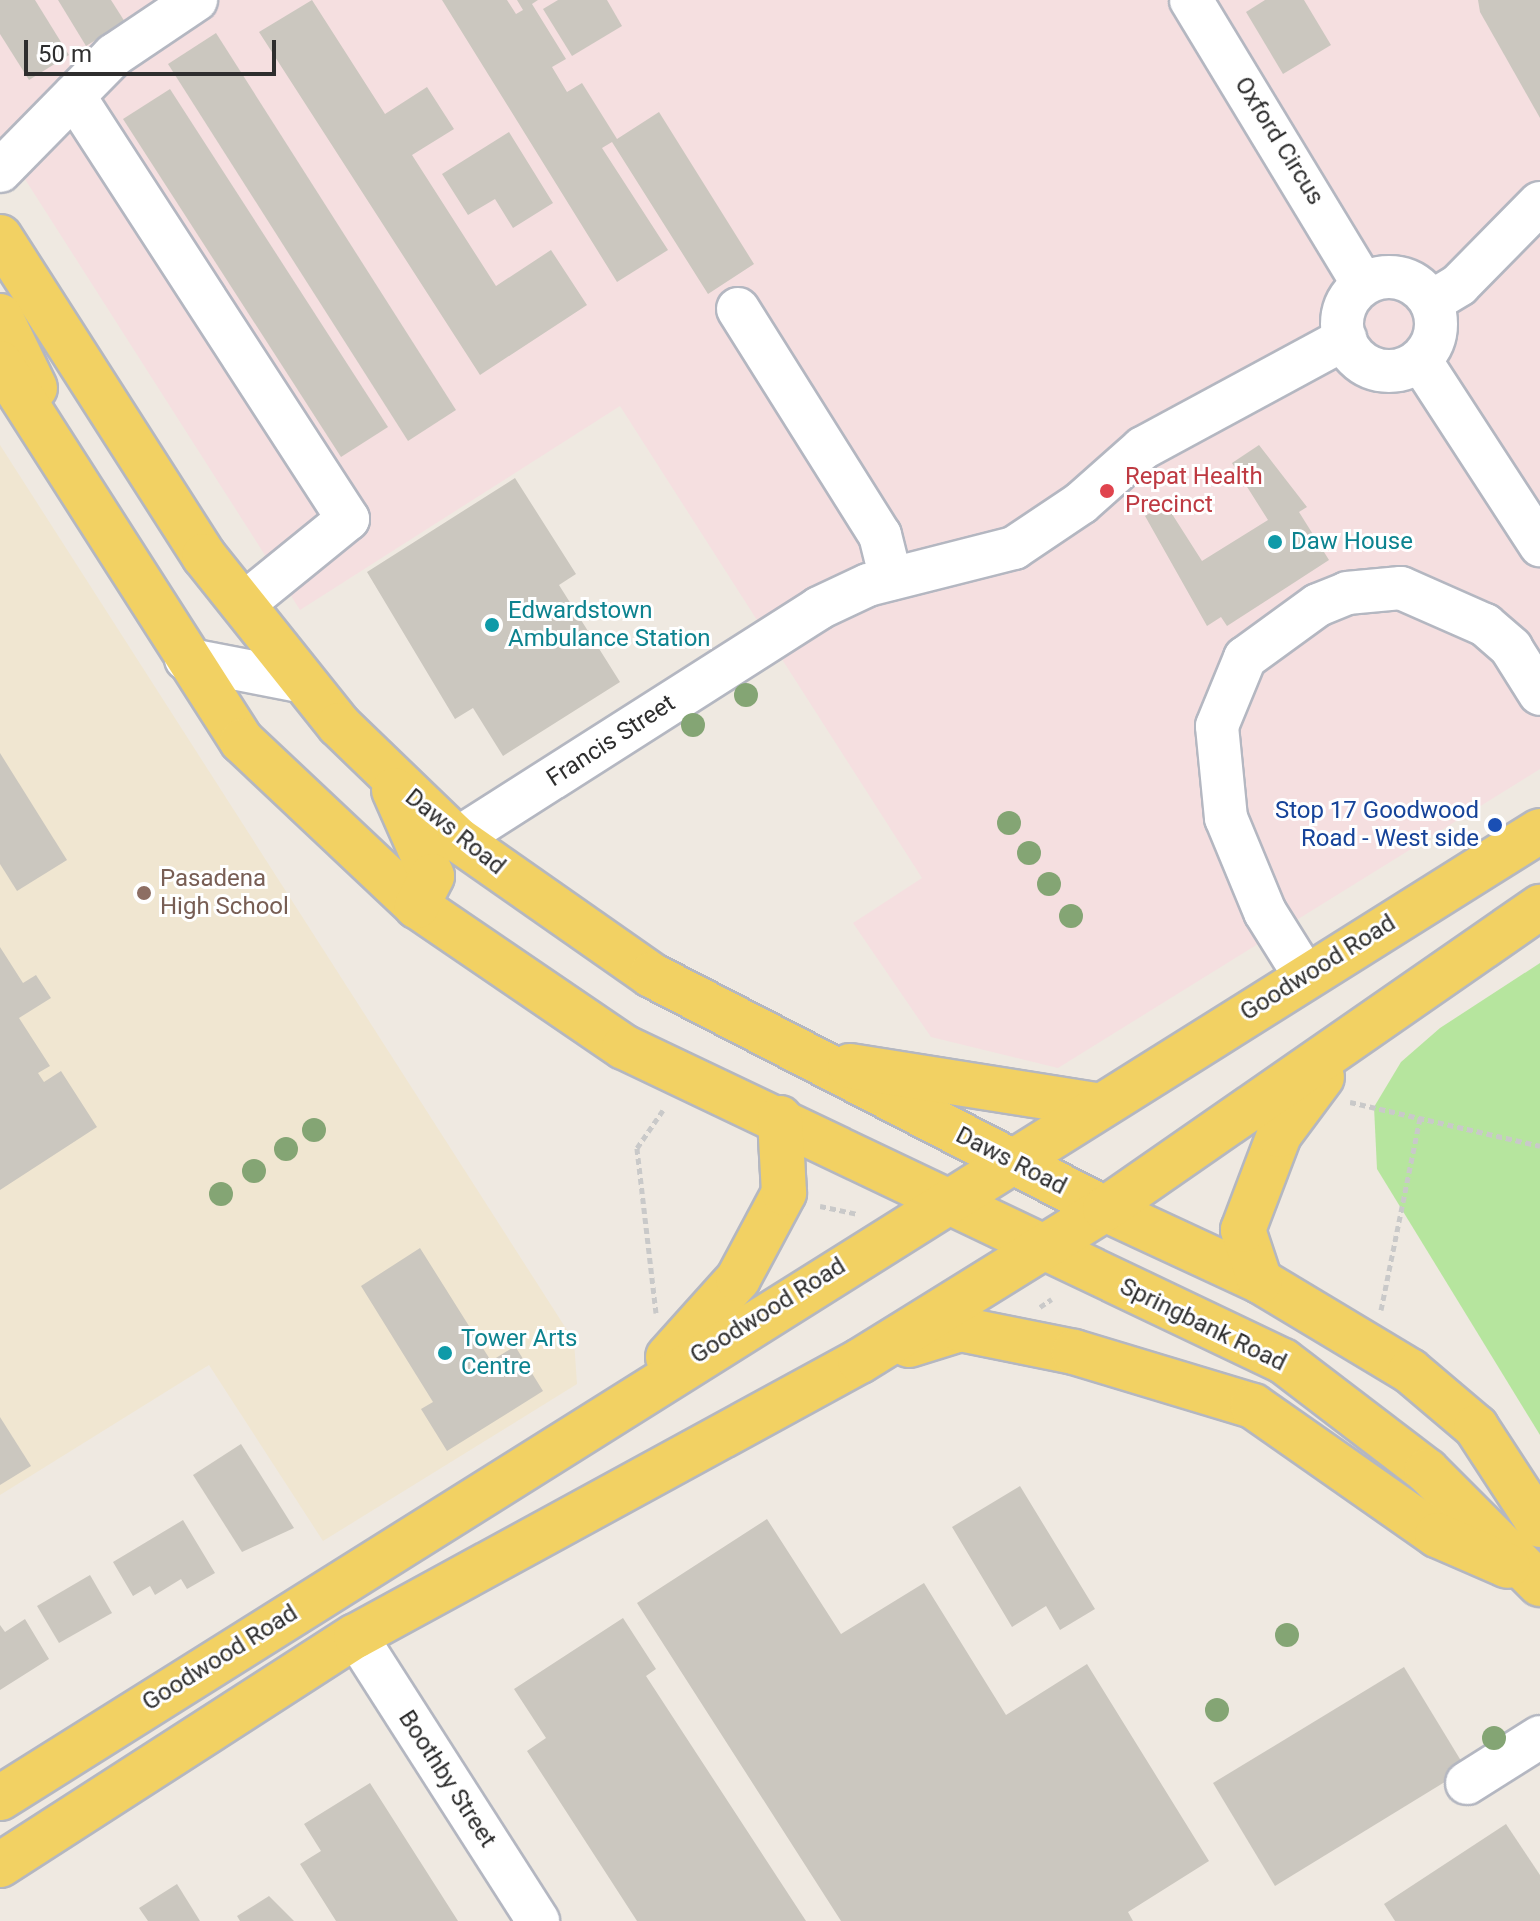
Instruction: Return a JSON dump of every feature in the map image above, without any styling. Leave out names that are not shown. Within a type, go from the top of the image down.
[{"type":"main road","name":"Daws Road","points":[[0,237],[181,522],[242,605],[304,682],[388,777],[457,839],[651,975],[810,1060],[1105,1209]]},
{"type":"main road","points":[[0,316],[20,348],[66,469]]},
{"type":"main road","points":[[0,363],[186,659],[242,741],[417,906],[624,1047],[780,1118],[947,1200]]},
{"type":"main road","points":[[388,777],[432,876],[417,906]]},
{"type":"main road","name":"Goodwood Road","points":[[0,1798],[634,1395],[1540,831]]},
{"type":"main road","points":[[0,1865],[356,1636],[860,1361],[1105,1209],[1366,1033],[1540,907]]},
{"type":"main road","points":[[1260,1281],[1243,1230],[1279,1135],[1306,1092],[1366,1033]]},
{"type":"main road","points":[[810,1060],[1097,1105]]},
{"type":"main road","points":[[634,1395],[738,1279],[784,1193],[780,1118]]},
{"type":"main road","name":"Springbank Road","points":[[947,1200],[1283,1361],[1427,1471],[1536,1580]]},
{"type":"main road","points":[[1105,1209],[1260,1281],[1410,1371],[1476,1427],[1536,1510]]},
{"type":"main road","points":[[860,1361],[960,1329],[1074,1352],[1253,1406],[1437,1535],[1536,1580]]},
{"type":"street","points":[[0,171],[114,55],[196,0]]},
{"type":"street","name":"Oxford Circus","points":[[1191,0],[1363,284]]},
{"type":"street","points":[[74,96],[348,519],[242,605]]},
{"type":"street","points":[[1431,302],[1459,285],[1540,203]]},
{"type":"street","points":[[1399,277],[1431,302],[1437,325],[1420,360],[1381,371],[1355,357],[1345,339],[1342,314],[1363,284],[1399,277]]},
{"type":"street","points":[[738,309],[880,535],[891,579]]},
{"type":"street","name":"Francis Street","points":[[457,839],[841,596],[891,579],[1014,548],[1081,503],[1143,448],[1345,339]]},
{"type":"street","points":[[1420,360],[1540,545]]},
{"type":"street","points":[[1305,976],[1265,912],[1221,792],[1217,726],[1245,658],[1318,605],[1347,593],[1401,588],[1485,625],[1511,648],[1540,694]]},
{"type":"street","points":[[186,659],[304,682]]},
{"type":"street","name":"Boothby Street","points":[[356,1636],[538,1921]]},
{"type":"street","points":[[1467,1783],[1540,1737]]},
{"type":"path","points":[[1306,1092],[1540,1146]]},
{"type":"path","points":[[657,1322],[637,1148],[663,1110]]},
{"type":"path","points":[[1381,1311],[1420,1118]]},
{"type":"path","points":[[813,1205],[858,1214]]},
{"type":"shaded area","name":"Repat Health Precinct","points":[[0,0],[1540,0],[1540,769],[1058,1068],[931,1037],[853,923],[922,878],[620,406],[300,610],[0,140]]},
{"type":"shaded area","name":"Pasadena High School","points":[[0,445],[574,1341],[577,1384],[323,1541],[209,1365],[0,1495]]},
{"type":"green space","points":[[1540,963],[1540,1435],[1377,1169],[1374,1107],[1401,1062],[1440,1028]]},
{"type":"building","points":[[0,0],[35,0],[69,55],[29,80],[0,34]]},
{"type":"building","points":[[58,0],[111,0],[125,22],[86,46]]},
{"type":"building","points":[[312,0],[385,114],[427,87],[454,129],[412,155],[496,286],[551,250],[587,305],[480,375],[259,32]]},
{"type":"building","points":[[442,0],[507,0],[516,14],[523,10],[517,0],[538,0],[532,4],[566,59],[552,67],[567,92],[582,83],[617,139],[659,112],[754,264],[708,294],[612,142],[602,148],[668,250],[617,282]]},
{"type":"building","points":[[558,0],[607,0],[622,26],[572,56],[543,9]]},
{"type":"building","points":[[1265,0],[1304,0],[1331,45],[1283,74],[1246,12]]},
{"type":"building","points":[[1478,0],[1540,0],[1540,118],[1480,12]]},
{"type":"building","points":[[216,33],[456,410],[408,441],[168,64]]},
{"type":"building","points":[[170,89],[388,427],[341,457],[123,119]]},
{"type":"building","points":[[509,132],[553,203],[513,228],[495,199],[468,215],[442,174]]},
{"type":"building","name":"Daw House","points":[[1259,445],[1307,507],[1299,512],[1329,560],[1227,626],[1221,617],[1207,626],[1145,516],[1165,503],[1202,561],[1268,520],[1232,463]]},
{"type":"building","name":"Edwardstown Ambulance Station","points":[[515,478],[576,574],[559,585],[620,682],[503,756],[473,708],[455,719],[367,572]]},
{"type":"building","points":[[0,753],[67,860],[17,891],[0,864]]},
{"type":"building","points":[[0,947],[23,983],[36,975],[51,998],[19,1018],[50,1066],[38,1073],[44,1082],[61,1071],[97,1127],[0,1190]]},
{"type":"building","name":"Tower Arts Centre","points":[[420,1248],[491,1361],[515,1346],[543,1391],[447,1451],[421,1409],[433,1402],[361,1286]]},
{"type":"building","points":[[0,1417],[31,1466],[0,1485]]},
{"type":"building","points":[[241,1444],[294,1528],[242,1552],[193,1475]]},
{"type":"building","points":[[1020,1486],[1095,1609],[1060,1630],[1046,1606],[1012,1627],[952,1527]]},
{"type":"building","points":[[767,1519],[841,1634],[924,1583],[1006,1715],[1087,1664],[1209,1861],[1128,1912],[1133,1921],[841,1921],[637,1603]]},
{"type":"building","points":[[183,1520],[215,1573],[187,1589],[181,1579],[155,1595],[150,1586],[133,1596],[113,1562]]},
{"type":"building","points":[[90,1575],[112,1613],[59,1643],[37,1606]]},
{"type":"building","points":[[623,1618],[656,1669],[646,1676],[806,1921],[637,1921],[527,1751],[546,1738],[514,1689]]},
{"type":"building","points":[[25,1619],[49,1659],[0,1690],[0,1625],[5,1632]]},
{"type":"building","points":[[1404,1667],[1466,1769],[1275,1886],[1213,1783]]},
{"type":"building","points":[[370,1783],[458,1921],[336,1921],[300,1864],[321,1851],[304,1824]]},
{"type":"building","points":[[1506,1824],[1540,1875],[1540,1921],[1395,1921],[1384,1904]]},
{"type":"building","points":[[177,1884],[200,1921],[148,1921],[139,1908]]},
{"type":"building","points":[[269,1896],[294,1921],[240,1921],[237,1916]]},
{"type":"place","name":"Repat Health Precinct","points":[[1107,491]]},
{"type":"place","name":"Daw House","points":[[1275,542]]},
{"type":"place","name":"Edwardstown Ambulance Station","points":[[492,625]]},
{"type":"place","name":"Stop 17 Goodwood Road - West side","points":[[1495,825]]},
{"type":"place","name":"Pasadena High School","points":[[144,893]]},
{"type":"place","name":"Tower Arts Centre","points":[[445,1353]]}]
